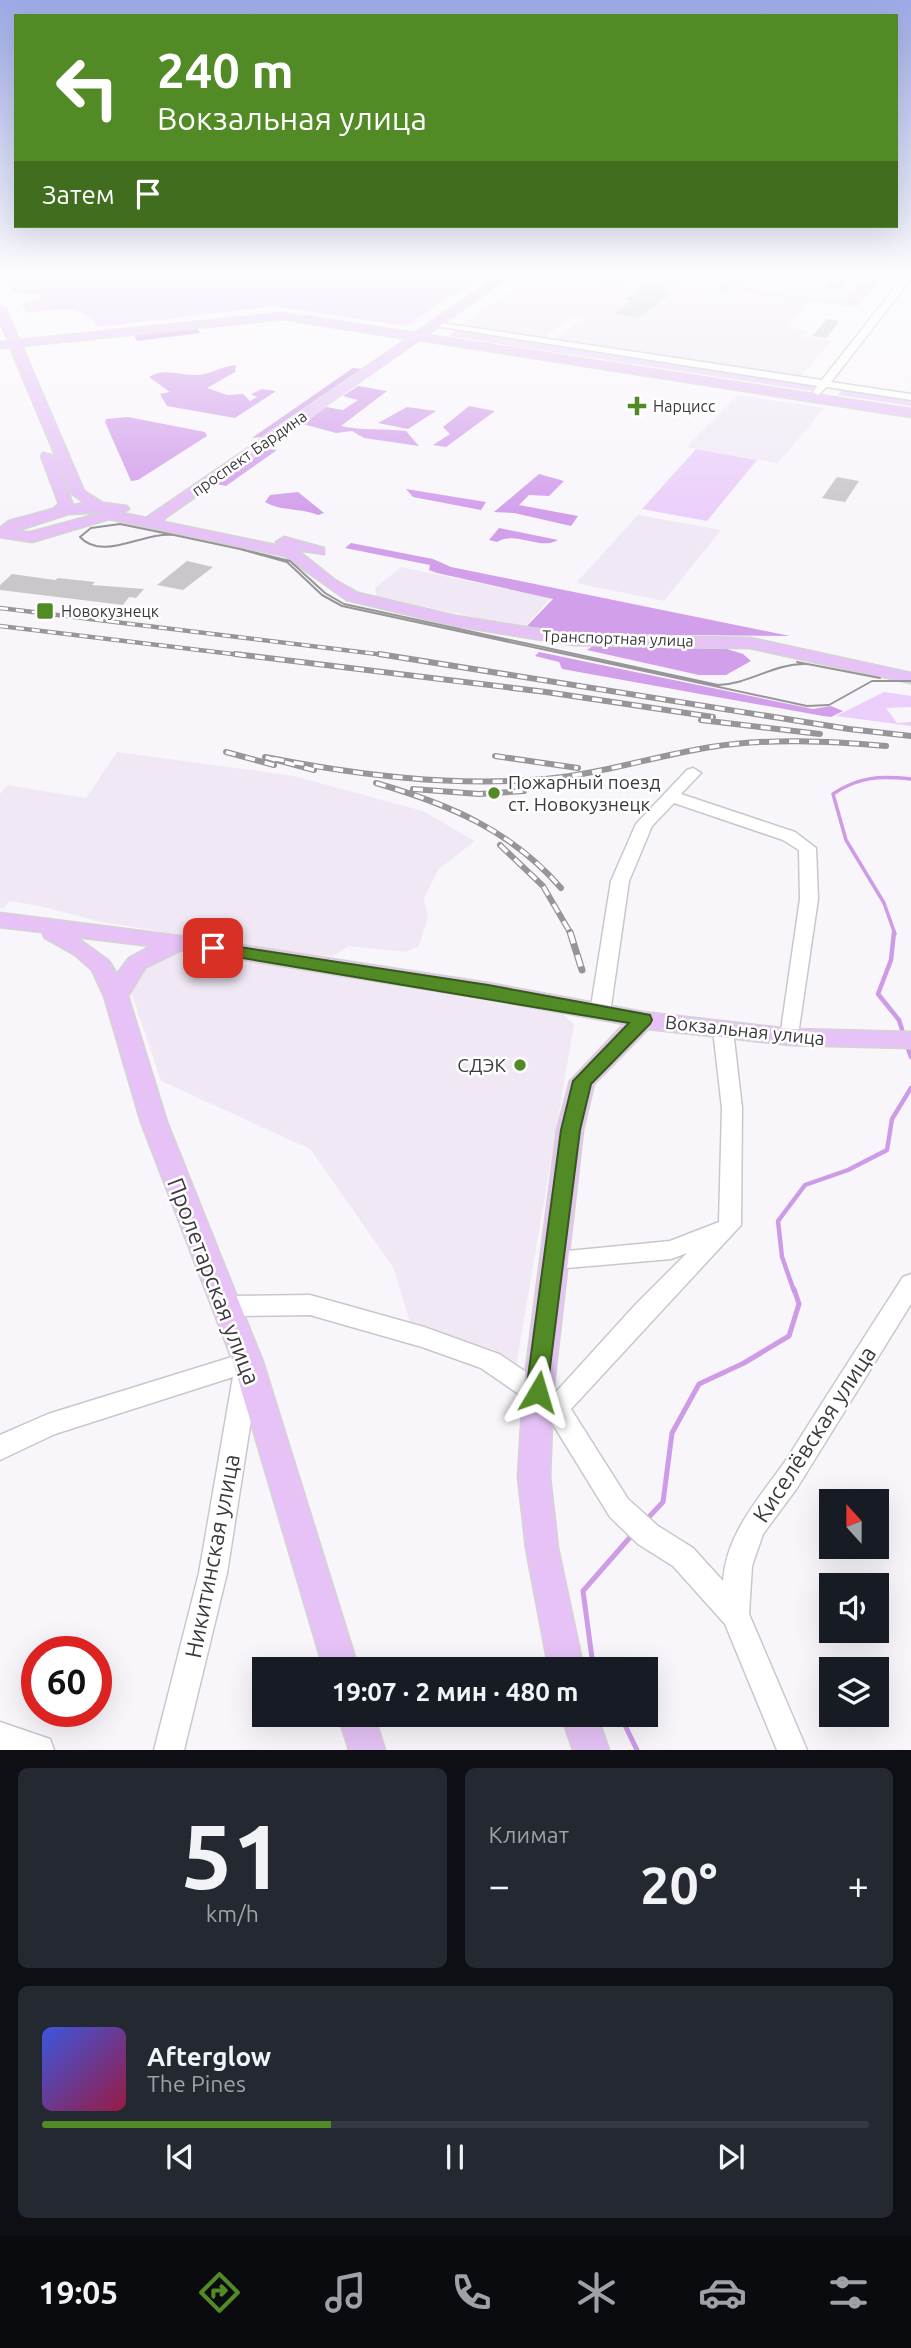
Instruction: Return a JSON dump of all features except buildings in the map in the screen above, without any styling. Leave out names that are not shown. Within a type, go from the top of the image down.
[{"type":"main road","points":[[8,353],[65,501],[64,507],[57,513]]},
{"type":"main road","points":[[9,353],[78,493],[103,508]]},
{"type":"main road","name":"проспект Бардина","points":[[153,519],[394,353]]},
{"type":"main road","points":[[546,353],[818,391],[911,410]]},
{"type":"main road","points":[[7,528],[57,513],[103,508]]},
{"type":"main road","points":[[7,528],[32,537],[103,508]]},
{"type":"main road","name":"Транспортная улица","points":[[103,508],[310,554],[329,583],[365,601],[516,633],[574,640],[750,643],[911,678]]},
{"type":"main road","name":"Вокзальная улица","points":[[0,920],[188,944],[488,991],[643,1020],[790,1037],[911,1040]]},
{"type":"main road","name":"Пролетарская улица","points":[[38,926],[66,939],[101,966],[116,996],[154,1122],[248,1362],[338,1657]]},
{"type":"main road","points":[[101,966],[104,946],[129,937]]},
{"type":"main road","points":[[116,996],[138,960],[149,953],[188,944]]},
{"type":"main road","points":[[564,1657],[542,1548],[534,1477],[547,1399],[555,1260],[570,1130],[582,1081],[643,1020]]},
{"type":"main road","points":[[360,1727],[367,1749]]},
{"type":"main road","points":[[583,1727],[591,1749]]},
{"type":"street","points":[[595,353],[818,391],[911,397]]},
{"type":"street","points":[[818,391],[848,353]]},
{"type":"street","points":[[600,1013],[620,881],[643,824],[693,773]]},
{"type":"street","points":[[670,796],[789,835],[807,848],[809,899],[790,1037]]},
{"type":"street","points":[[547,1399],[567,1398],[644,1311],[730,1225],[732,1108],[723,1030]]},
{"type":"street","points":[[555,1260],[671,1250],[708,1238],[730,1225]]},
{"type":"street","name":"Киселёвская улица","points":[[792,1749],[735,1614],[738,1566],[752,1527],[788,1480],[911,1284]]},
{"type":"street","points":[[226,1306],[310,1305],[424,1337],[490,1361],[547,1399],[619,1508],[648,1535],[683,1556],[735,1614]]},
{"type":"street","points":[[0,1448],[48,1425],[248,1362]]},
{"type":"street","name":"Никитинская улица","points":[[169,1749],[213,1573],[248,1362]]},
{"type":"street","points":[[0,1738],[39,1749]]},
{"type":"shaded area","points":[[559,353],[604,353],[816,385],[811,391]]},
{"type":"shaded area","points":[[633,353],[821,353],[801,377]]},
{"type":"shaded area","points":[[236,365],[235,372],[207,388],[227,395],[243,394],[250,401],[257,397],[251,394],[262,389],[276,391],[235,418],[167,406],[160,394],[170,392],[149,377],[167,372],[199,375]]},
{"type":"shaded area","points":[[353,368],[362,369],[261,437],[252,438]]},
{"type":"shaded area","points":[[358,386],[387,391],[341,426],[406,431],[419,446],[364,438],[352,431],[336,433],[303,424],[326,407],[343,410],[358,400],[343,396]]},
{"type":"shaded area","points":[[843,388],[911,399],[911,406],[838,395]]},
{"type":"shaded area","points":[[738,395],[824,408],[778,463],[686,447]]},
{"type":"shaded area","points":[[469,406],[495,411],[446,447],[433,445],[450,434],[443,427]]},
{"type":"shaded area","points":[[407,407],[436,411],[408,429],[378,423]]},
{"type":"shaded area","points":[[128,417],[205,432],[207,436],[138,480],[131,481],[105,422],[106,419]]},
{"type":"shaded area","points":[[267,449],[277,450],[226,486],[216,484]]},
{"type":"shaded area","points":[[696,449],[757,460],[707,521],[642,509]]},
{"type":"shaded area","points":[[539,474],[564,481],[549,496],[529,495],[519,505],[578,516],[571,526],[514,513],[494,512]]},
{"type":"shaded area","points":[[406,489],[486,502],[481,510],[413,497]]},
{"type":"shaded area","points":[[298,492],[324,513],[318,515],[265,502],[270,495]]},
{"type":"shaded area","points":[[638,515],[721,530],[664,601],[576,583]]},
{"type":"shaded area","points":[[499,528],[558,540],[544,543],[512,538],[497,542],[489,540]]},
{"type":"shaded area","points":[[351,543],[433,559],[451,567],[790,636],[563,634],[525,628],[553,599],[437,573],[429,570],[430,565],[345,548]]},
{"type":"shaded area","points":[[401,567],[550,598],[524,628],[376,596],[375,588]]},
{"type":"shaded area","points":[[593,646],[727,649],[743,654],[751,661],[726,675],[699,675],[587,650]]},
{"type":"shaded area","points":[[539,652],[813,709],[831,706],[843,711],[831,717],[823,716],[562,669],[559,662],[535,656]]},
{"type":"shaded area","points":[[884,692],[911,696],[911,707],[886,708],[897,723],[911,722],[911,726],[836,716]]},
{"type":"shaded area","points":[[117,752],[294,776],[423,811],[475,841],[439,869],[424,898],[428,917],[419,946],[406,952],[349,946],[333,956],[308,955],[101,922],[9,901],[4,908],[0,908],[0,794],[8,785],[86,798]]},
{"type":"shaded area","points":[[180,950],[560,1012],[574,1024],[516,1367],[495,1350],[410,1322],[393,1267],[310,1149],[161,1081],[130,989],[147,959]]},
{"type":"waterway","points":[[895,934],[884,903],[846,840],[833,794],[852,784],[870,779],[911,779]]},
{"type":"waterway","points":[[894,932],[891,960],[878,994],[899,1020],[904,1036]]},
{"type":"waterway","points":[[907,1046],[911,1057]]},
{"type":"waterway","points":[[794,1291],[782,1257],[778,1221],[805,1185],[848,1170],[887,1150],[892,1119],[911,1088]]},
{"type":"waterway","points":[[647,1519],[663,1502],[672,1433],[699,1384],[744,1363],[789,1336],[799,1304],[794,1289]]},
{"type":"waterway","points":[[592,1657],[583,1591],[632,1535]]},
{"type":"waterway","points":[[626,1727],[637,1750]]},
{"type":"tram line","points":[[120,524],[174,535],[100,547],[89,544],[80,537],[91,528],[120,524]]},
{"type":"tram line","points":[[174,535],[240,549]]},
{"type":"tram line","points":[[240,549],[290,561],[325,593],[344,604],[718,685],[741,681],[783,667],[806,664]]},
{"type":"tram line","points":[[240,549],[287,562],[322,595],[342,606],[807,706],[829,705],[872,681],[911,681]]},
{"type":"tram line","points":[[797,662],[880,678]]},
{"type":"railway","points":[[0,608],[387,655]]},
{"type":"railway","points":[[0,626],[249,656]]},
{"type":"railway","points":[[235,654],[546,692],[713,717]]},
{"type":"railway","points":[[379,654],[387,655]]},
{"type":"railway","points":[[387,655],[393,656]]},
{"type":"railway","points":[[387,655],[849,729],[911,736]]},
{"type":"railway","points":[[701,720],[820,734]]},
{"type":"railway","points":[[314,770],[265,757],[404,778],[510,781],[587,773],[733,744],[798,741],[886,746]]},
{"type":"railway","points":[[226,752],[274,765]]},
{"type":"railway","points":[[495,756],[578,768]]},
{"type":"railway","points":[[376,783],[428,800],[477,822],[521,850],[561,888]]},
{"type":"railway","points":[[413,789],[479,794],[524,791]]},
{"type":"railway","points":[[500,845],[543,886],[570,933]]},
{"type":"railway","points":[[570,933],[582,970]]},
{"type":"place","name":"Нарцисс","points":[[637,406]]},
{"type":"place","name":"Новокузнецк","points":[[45,611]]},
{"type":"place","name":"Пожарный поезд ст. Новокузнецк","points":[[494,793]]},
{"type":"place","name":"СДЭК","points":[[520,1065]]},
{"type":"route","points":[[213,948],[488,991],[643,1020],[582,1081],[570,1130],[538,1392]]}]
